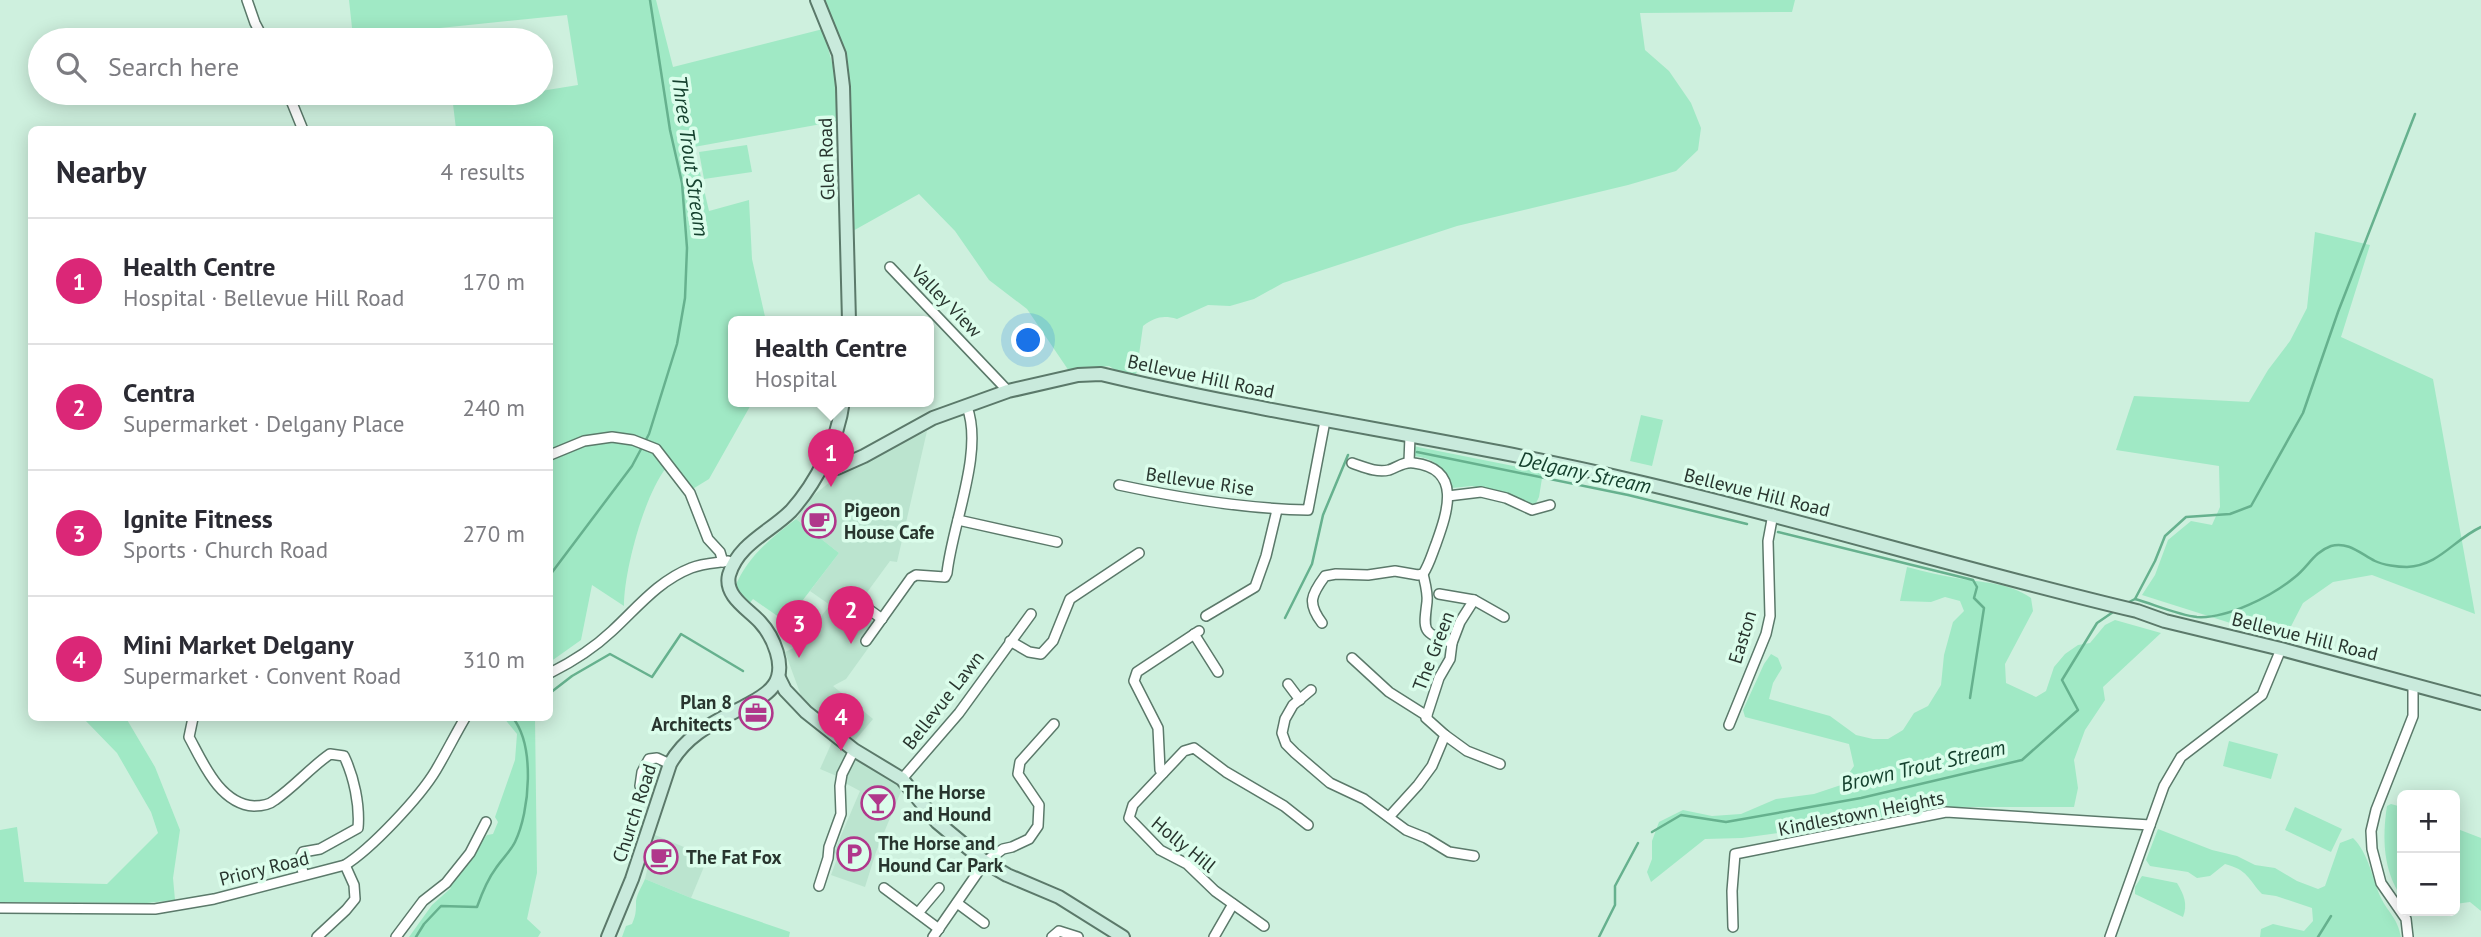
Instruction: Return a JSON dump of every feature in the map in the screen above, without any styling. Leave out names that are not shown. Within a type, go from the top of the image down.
[{"type":"street","points":[[247,0],[258,28]]},
{"type":"street","name":"Glen Road","points":[[817,0],[839,54],[843,88],[849,316]]},
{"type":"street","points":[[293,105],[301,126]]},
{"type":"street","name":"Valley View","points":[[890,267],[1008,391]]},
{"type":"street","name":"Bellevue Hill Road","points":[[822,465],[837,468],[933,418],[1008,391],[1078,375],[1101,374],[1325,421],[1545,461],[1773,514],[2137,611],[2165,621],[2481,703]]},
{"type":"street","points":[[553,671],[597,643],[646,597],[671,579],[691,568],[729,561],[790,511],[816,478],[842,407]]},
{"type":"street","points":[[866,641],[911,578],[916,575],[945,577],[973,442],[967,407]]},
{"type":"street","name":"Bellevue Rise","points":[[1119,485],[1277,509],[1308,510],[1325,421]]},
{"type":"street","points":[[1409,462],[1410,436]]},
{"type":"street","points":[[553,453],[583,441],[612,437],[633,440],[656,449],[690,494],[708,539],[729,561],[730,590],[764,626],[774,643],[779,661],[779,678],[785,690],[806,712],[853,750],[902,779],[937,822],[985,862],[1007,875],[1059,897],[1123,937]]},
{"type":"street","points":[[1352,463],[1374,471],[1389,470],[1409,462],[1428,466],[1444,480],[1448,496],[1443,526],[1423,573],[1427,599],[1423,622],[1428,633],[1452,643]]},
{"type":"street","points":[[1448,496],[1481,492],[1506,498],[1532,510],[1550,505]]},
{"type":"street","name":"Bellevue Rise","points":[[1206,616],[1255,587],[1266,556],[1277,509]]},
{"type":"street","name":"Easton","points":[[1729,726],[1766,634],[1770,616],[1768,541],[1773,514]]},
{"type":"street","points":[[958,520],[1057,541]]},
{"type":"street","points":[[1010,641],[1029,652],[1041,654],[1053,641],[1070,599],[1139,552]]},
{"type":"street","points":[[1322,623],[1314,612],[1312,601],[1315,590],[1325,576],[1395,571],[1418,575],[1423,573]]},
{"type":"street","name":"The Green","points":[[1439,594],[1474,600],[1504,617]]},
{"type":"street","name":"The Green","points":[[1427,716],[1439,678],[1450,659],[1452,643],[1460,622],[1474,600]]},
{"type":"street","points":[[867,608],[882,619]]},
{"type":"street","name":"Bellevue Lawn","points":[[902,779],[959,713],[1031,614]]},
{"type":"street","points":[[1163,773],[1160,770],[1158,728],[1134,681],[1137,673],[1197,632],[1218,673]]},
{"type":"street","points":[[2110,937],[2164,786],[2181,757],[2262,695],[2281,649]]},
{"type":"street","name":"The Green","points":[[1352,659],[1389,692],[1427,716],[1445,735],[1467,751],[1500,764]]},
{"type":"street","name":"Church Road","points":[[608,937],[632,879],[670,764],[677,751],[691,736],[762,696],[773,688],[779,678]]},
{"type":"street","points":[[1288,684],[1300,700]]},
{"type":"street","points":[[2407,937],[2406,919],[2381,883],[2372,849],[2371,831],[2376,810],[2413,716],[2413,684]]},
{"type":"street","points":[[1311,690],[1293,705],[1285,719],[1282,733],[1286,744],[1330,783],[1364,799],[1406,830],[1449,852],[1474,856]]},
{"type":"street","points":[[192,721],[189,737],[207,770],[228,797],[246,805],[272,803],[313,765],[330,754],[344,756],[349,766],[359,814],[358,828],[320,849],[303,852],[299,860],[304,875]]},
{"type":"street","name":"Priory Road","points":[[0,908],[155,909],[214,899],[345,865],[362,853],[413,799],[435,772],[463,721]]},
{"type":"street","points":[[884,888],[918,914],[936,933],[985,862],[1003,849],[1029,839],[1038,826],[1039,805],[1018,774],[1020,762],[1054,724]]},
{"type":"street","points":[[1389,817],[1432,766],[1445,735]]},
{"type":"street","name":"Holly Hill","points":[[1264,926],[1186,864],[1160,850],[1139,831],[1129,818],[1133,805],[1184,751],[1194,748],[1226,772],[1284,806],[1308,825]]},
{"type":"street","points":[[819,886],[841,814],[842,774],[853,750]]},
{"type":"street","points":[[640,786],[642,772],[649,760],[657,758],[670,764]]},
{"type":"street","name":"Kindlestown Heights","points":[[1733,927],[1735,854],[1945,812],[2150,825]]},
{"type":"street","points":[[396,937],[423,901],[446,883],[470,853],[486,822]]},
{"type":"street","points":[[317,937],[355,899],[354,885],[345,865]]},
{"type":"street","points":[[918,914],[939,888]]},
{"type":"street","points":[[957,903],[984,923]]},
{"type":"street","points":[[1213,937],[1233,904]]},
{"type":"street","points":[[1052,937],[1059,931],[1077,937]]},
{"type":"shaded area","points":[[927,431],[897,562],[890,561],[857,606],[872,619],[860,639],[869,647],[846,679],[833,686],[873,719],[852,744],[803,701],[785,652],[798,646],[830,605],[810,591],[839,553],[796,519],[814,495],[840,474]]},
{"type":"shaded area","points":[[767,703],[765,715],[755,725],[745,714]]},
{"type":"shaded area","points":[[832,742],[848,754],[839,777],[820,769]]},
{"type":"shaded area","points":[[855,757],[897,782],[902,789],[865,887],[831,875],[838,856],[834,852],[860,791],[845,783]]},
{"type":"shaded area","points":[[655,835],[708,857],[691,898],[645,879]]},
{"type":"green space","points":[[349,0],[656,0],[673,67],[823,29],[839,89],[838,121],[694,147],[709,211],[749,200],[752,259],[765,316],[728,316],[728,407],[750,407],[709,479],[691,490],[666,453],[653,442],[639,438],[592,434],[553,450],[553,126],[456,126],[453,105],[553,105],[553,89],[578,85],[567,15],[441,28],[352,28]]},
{"type":"green space","points":[[822,0],[1795,0],[1792,12],[1640,13],[1645,50],[1669,71],[1691,103],[1701,128],[1698,150],[1676,171],[1457,226],[1283,283],[1254,299],[1230,306],[1208,305],[1177,319],[1155,319],[1143,326],[1136,376],[1120,373],[1109,366],[1069,371],[1027,309],[989,280],[955,231],[919,194],[851,232],[848,110],[840,40]]},
{"type":"green space","points":[[747,145],[752,172],[704,179],[699,152]]},
{"type":"green space","points":[[2315,232],[2370,245],[2341,337],[2433,379],[2475,614],[2372,575],[2333,582],[2303,603],[2284,640],[2142,595],[2155,575],[2168,540],[2191,521],[2212,525],[2220,507],[2219,466],[2116,450],[2134,396],[2249,402],[2290,341],[2307,308]]},
{"type":"green space","points":[[1641,415],[1663,420],[1652,466],[1630,461]]},
{"type":"green space","points":[[615,440],[655,451],[666,468],[650,496],[637,534],[627,574],[624,606],[592,585],[581,640],[553,660],[553,456],[591,443]]},
{"type":"green space","points":[[1413,446],[1543,472],[1539,497],[1536,503],[1530,505],[1503,493],[1472,486],[1452,488],[1438,465],[1428,459],[1413,456]]},
{"type":"green space","points":[[796,519],[839,553],[786,622],[753,599],[749,604],[735,587],[753,557]]},
{"type":"green space","points":[[1907,567],[2006,586],[2031,598],[2033,611],[2005,664],[2006,683],[2036,697],[2046,691],[2054,667],[2065,654],[2078,645],[2090,643],[2105,625],[2115,620],[2161,633],[2103,687],[2105,700],[2085,730],[2074,760],[2078,788],[2074,807],[1937,807],[1742,838],[1705,839],[1651,882],[1647,872],[1652,859],[1652,841],[1659,822],[1683,810],[1712,816],[1741,814],[1776,799],[1814,794],[1841,785],[1854,766],[1849,744],[1745,717],[1743,710],[1771,654],[1778,658],[1782,668],[1773,683],[1769,699],[1830,716],[1856,735],[1888,739],[1903,730],[1914,713],[1928,706],[1941,685],[1944,655],[1953,622],[1964,611],[1960,601],[1945,597],[1931,602],[1900,601]]},
{"type":"green space","points":[[86,721],[128,721],[155,767],[180,830],[173,878],[175,900],[147,903],[0,902],[0,830],[17,827],[24,882],[107,884],[158,833],[151,812],[117,753]]},
{"type":"green space","points":[[506,721],[535,721],[537,873],[527,919],[541,932],[538,937],[409,937],[432,905],[451,888],[446,885],[487,835],[493,834],[498,822],[495,817],[515,760],[517,734]]},
{"type":"green space","points":[[2229,741],[2278,754],[2271,779],[2223,766]]},
{"type":"green space","points":[[2387,806],[2397,806],[2397,890],[2386,854]]},
{"type":"green space","points":[[2295,807],[2342,829],[2331,852],[2285,830]]},
{"type":"green space","points":[[2158,829],[2212,850],[2237,856],[2255,865],[2275,868],[2318,889],[2325,886],[2340,843],[2353,838],[2367,859],[2381,898],[2395,920],[2401,937],[2260,937],[2261,929],[2273,924],[2304,931],[2313,921],[2312,908],[2262,894],[2243,872],[2233,866],[2225,864],[2210,876],[2197,878],[2188,872],[2150,866],[2146,860]]},
{"type":"green space","points":[[2460,830],[2481,838],[2481,911],[2470,902],[2460,903]]},
{"type":"green space","points":[[2142,876],[2177,883],[2184,900],[2183,917],[2135,894],[2135,887]]},
{"type":"green space","points":[[645,879],[790,932],[789,937],[622,937],[626,926],[632,924],[637,898]]},
{"type":"waterway","name":"Three Trout Stream","points":[[553,571],[632,466],[649,434],[677,344],[685,298],[687,248],[682,183],[670,130],[650,0]]},
{"type":"waterway","points":[[2135,599],[2165,536],[2186,517],[2230,514],[2251,506],[2303,413],[2338,312],[2415,114]]},
{"type":"waterway","name":"Delgany Stream","points":[[1417,452],[1628,495],[1747,524]]},
{"type":"waterway","name":"Delgany Stream","points":[[1285,618],[1312,564],[1323,515],[1348,455]]},
{"type":"waterway","name":"Brown Trout Stream","points":[[2127,603],[2135,599],[2174,612],[2209,617],[2249,605],[2274,592],[2300,573],[2320,552],[2331,546],[2343,545],[2378,562],[2407,567],[2429,562],[2481,527]]},
{"type":"waterway","name":"Delgany Stream","points":[[1778,532],[1973,580],[1977,587],[1974,598],[1984,608],[1970,698]]},
{"type":"waterway","name":"Brown Trout Stream","points":[[1652,832],[1681,815],[1726,822],[1861,798],[2022,760],[2078,710],[2062,680],[2097,623],[2116,610]]},
{"type":"waterway","name":"Delgany Stream","points":[[553,691],[610,654],[652,677],[681,634],[743,671]]},
{"type":"waterway","name":"Three Trout Stream","points":[[416,937],[441,906],[477,907],[490,877],[515,842],[524,813],[528,779],[525,745],[515,721]]},
{"type":"waterway","name":"Brown Trout Stream","points":[[1599,937],[1615,905],[1615,886],[1638,843]]},
{"type":"waterway","points":[[2318,937],[2331,916]]},
{"type":"place","name":"Health Centre","points":[[831,487]]},
{"type":"place","name":"Pigeon House Cafe","points":[[819,521]]},
{"type":"place","name":"Centra","points":[[851,644]]},
{"type":"place","name":"Ignite Fitness","points":[[799,658]]},
{"type":"place","name":"Plan 8 Architects","points":[[756,713]]},
{"type":"place","name":"Mini Market Delgany","points":[[841,751]]},
{"type":"place","name":"The Horse and Hound","points":[[878,803]]},
{"type":"place","name":"The Horse and Hound Car Park","points":[[854,854]]},
{"type":"place","name":"The Fat Fox","points":[[661,857]]}]
